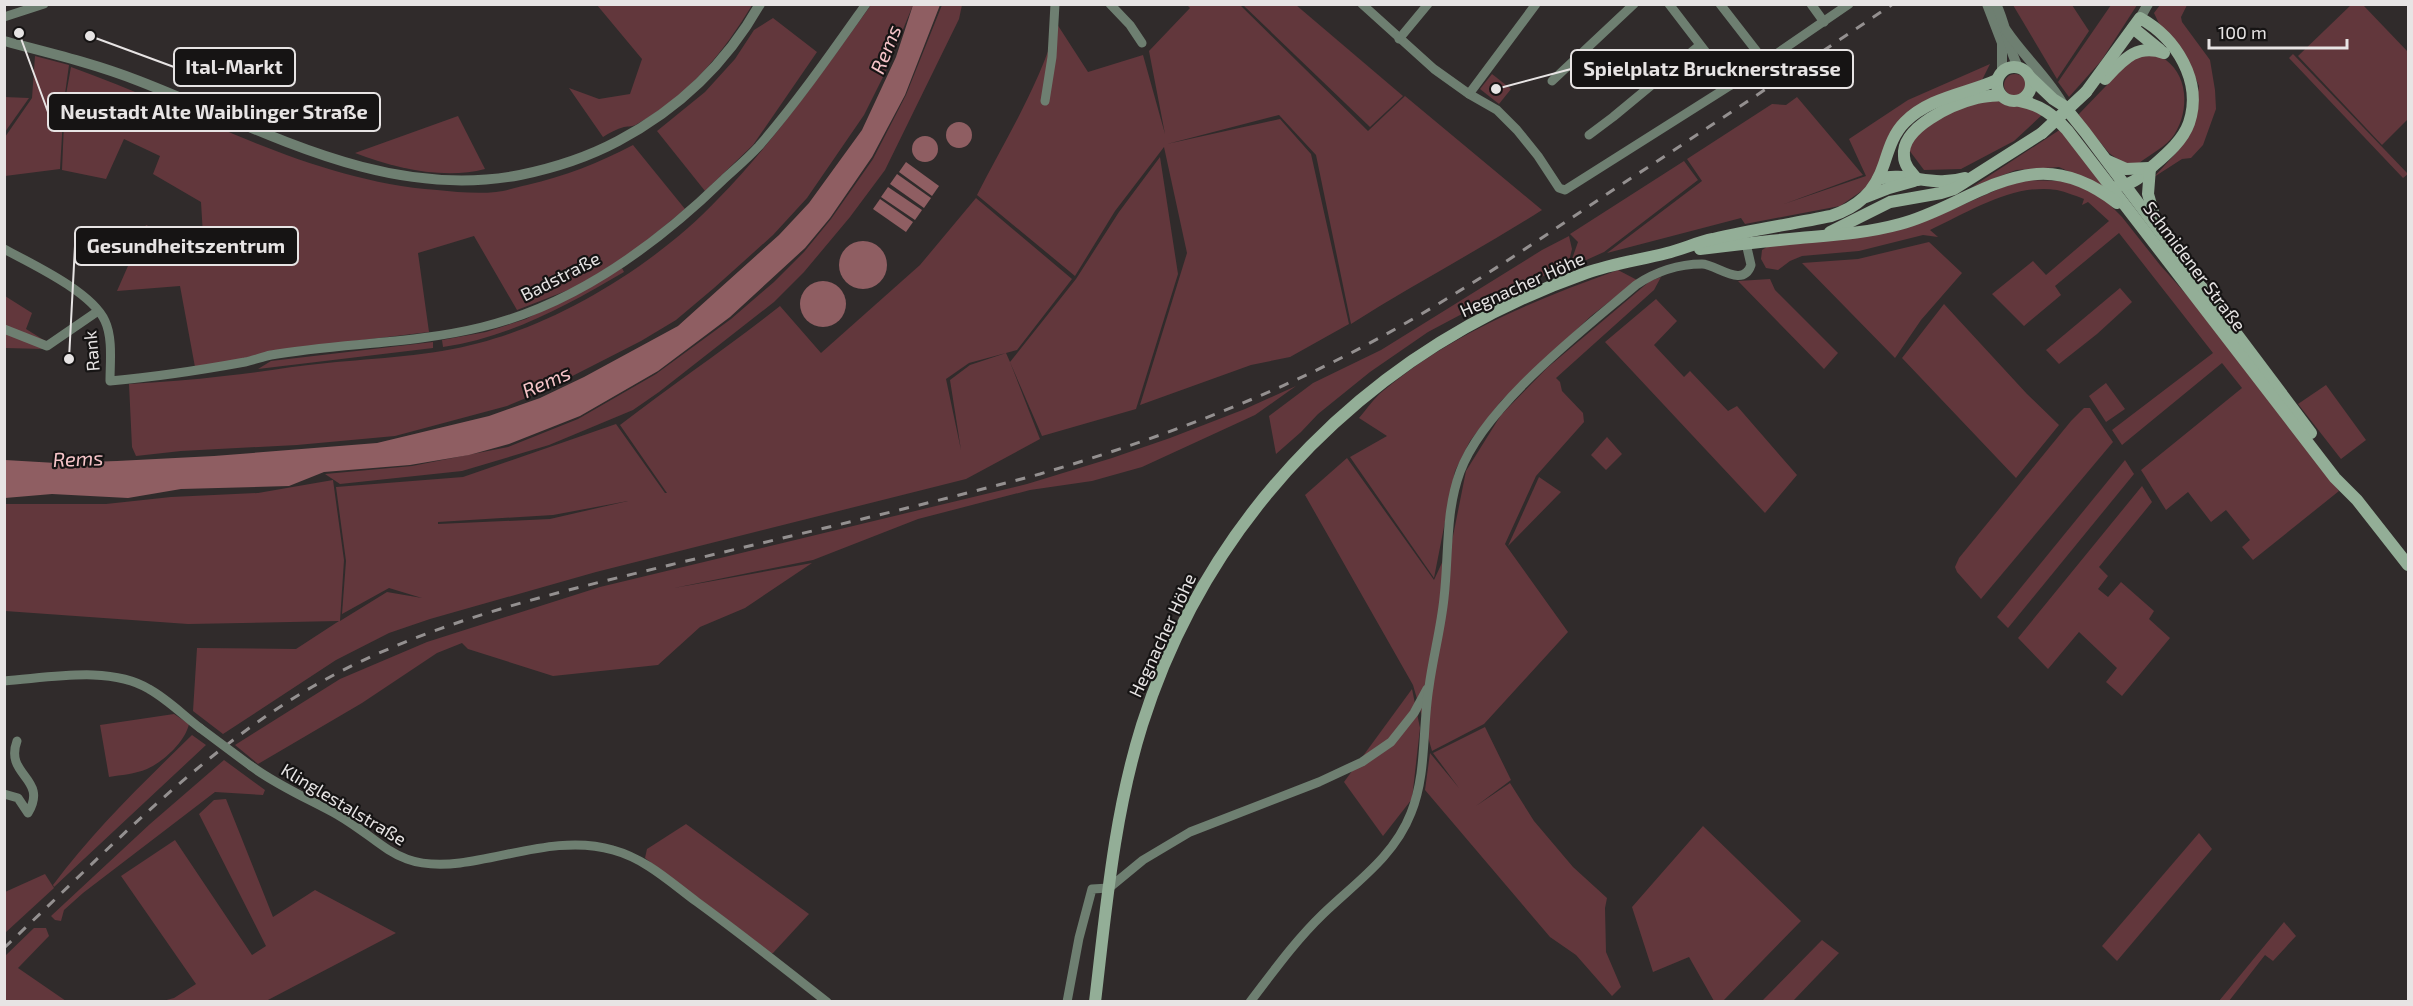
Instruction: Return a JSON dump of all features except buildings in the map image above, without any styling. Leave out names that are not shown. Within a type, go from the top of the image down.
[{"type":"main road","points":[[2137,23],[2164,53],[2178,64],[2192,88]]},
{"type":"main road","points":[[2109,184],[2132,183],[2169,152],[2181,138],[2189,123],[2193,104],[2190,75],[2181,57],[2158,32],[2137,23]]},
{"type":"main road","points":[[2087,90],[2137,23]]},
{"type":"main road","points":[[2087,90],[2105,79],[2126,57],[2137,50],[2153,49],[2164,53]]},
{"type":"main road","points":[[2012,67],[2018,67],[2030,77],[2031,88],[2029,94],[2020,101],[2009,101],[1998,91],[2000,75],[2012,67]]},
{"type":"main road","name":"Hegnacher Höhe","points":[[1866,197],[1878,180],[1896,133],[1915,112],[2000,75]]},
{"type":"main road","name":"Schmidener Straße","points":[[2030,77],[2052,99],[2064,106],[2107,160],[2335,478],[2357,500],[2409,565]]},
{"type":"main road","name":"Hegnacher Höhe","points":[[1821,236],[1890,202],[1941,194],[1954,189],[2042,133],[2087,90]]},
{"type":"main road","points":[[1918,180],[1909,170],[1904,159],[1904,145],[1912,134],[1923,123],[1958,104],[1980,97],[2000,95]]},
{"type":"main road","name":"Schmidener Straße","points":[[2020,101],[2036,104],[2053,115],[2067,130],[2256,368]]},
{"type":"main road","points":[[2107,160],[2126,169],[2150,168]]},
{"type":"main road","name":"Schmidener Straße","points":[[2150,168],[2148,194],[2159,231]]},
{"type":"main road","name":"Hegnacher Höhe","points":[[1744,238],[1821,236],[1854,233],[1902,224],[1940,210],[1999,183],[2038,174],[2057,175],[2088,184],[2104,192],[2133,215]]},
{"type":"main road","name":"Hegnacher Höhe","points":[[1878,180],[1892,176],[1937,183],[1976,175]]},
{"type":"main road","name":"Hegnacher Höhe","points":[[1095,1002],[1109,888],[1128,775],[1142,725],[1161,672],[1210,573],[1245,521],[1295,460],[1354,404],[1410,360],[1471,324],[1532,295],[1590,272],[1669,252],[1744,238],[1848,211],[1866,197],[1918,180]]},
{"type":"street","points":[[4,17],[44,4]]},
{"type":"street","points":[[4,41],[138,80],[318,155],[357,168],[391,175],[453,181],[481,181],[541,171],[597,152],[650,124],[700,83],[734,46],[760,4]]},
{"type":"street","name":"Badstraße","points":[[125,380],[244,362],[271,355],[425,339],[465,331],[536,310],[573,292],[671,228],[758,147],[819,71],[866,4]]},
{"type":"street","points":[[1045,101],[1052,57],[1055,4]]},
{"type":"street","points":[[1110,4],[1130,25],[1142,43]]},
{"type":"street","points":[[1362,4],[1434,69],[1469,94],[1497,110],[1538,156],[1559,188],[1565,190],[1731,85],[1850,4]]},
{"type":"street","points":[[1399,39],[1428,4]]},
{"type":"street","points":[[1469,94],[1536,4]]},
{"type":"street","points":[[1552,81],[1634,4]]},
{"type":"street","points":[[1669,4],[1731,85]]},
{"type":"street","points":[[1720,4],[1765,62]]},
{"type":"street","points":[[1811,4],[1824,22]]},
{"type":"street","points":[[1987,4],[2002,43],[2000,75]]},
{"type":"street","name":"Schmidener Straße","points":[[1996,4],[2006,30],[2011,53],[2018,67]]},
{"type":"street","points":[[2137,23],[2148,4]]},
{"type":"street","name":"Schmidener Straße","points":[[2006,30],[2021,52],[2056,92],[2064,106]]},
{"type":"street","points":[[1589,135],[1700,45]]},
{"type":"street","points":[[1250,1002],[1293,946],[1322,915],[1386,856],[1411,814],[1419,789],[1429,687],[1444,597],[1450,510],[1460,473],[1474,442],[1523,386],[1636,285],[1653,274],[1703,264],[1729,274],[1747,273],[1751,265],[1744,238]]},
{"type":"street","name":"Rank","points":[[4,249],[79,292],[98,311],[105,321],[109,338],[110,381],[125,380]]},
{"type":"street","points":[[4,329],[47,346],[98,311]]},
{"type":"street","name":"Klinglestalstraße","points":[[4,681],[95,675],[124,678],[150,689],[275,782],[340,816],[391,853],[410,861],[428,864],[460,863],[539,848],[570,846],[610,849],[635,857],[728,924],[827,1002]]},
{"type":"street","points":[[1067,1002],[1079,938],[1092,889],[1109,888],[1143,860],[1190,832],[1320,782],[1377,753],[1403,728],[1429,687]]},
{"type":"street","points":[[4,794],[18,798],[28,813],[35,801],[34,788],[14,759],[17,741]]},
{"type":"shaded area","points":[[1239,4],[1368,131],[1405,96],[1542,210],[1351,324],[1316,155],[1279,115],[1167,144],[1280,119],[1311,154],[1349,324],[1290,357],[1251,365],[1140,405],[1187,253],[1164,147],[1115,211],[1075,276],[977,195],[1032,90],[1057,24],[1088,72],[1143,55],[1165,134],[1149,51],[1190,8],[1187,5]]},
{"type":"shaded area","points":[[2352,4],[2363,5],[2408,52],[2408,119],[2382,145],[2298,56]]},
{"type":"shaded area","points":[[597,5],[752,5],[729,40],[688,87],[672,101],[635,125],[624,127],[603,137],[569,88],[599,99],[630,94],[642,59]]},
{"type":"shaded area","points":[[871,5],[913,5],[886,71],[864,115],[807,198],[773,235],[676,320],[641,341],[543,391],[507,406],[395,436],[136,456],[132,447],[129,384],[237,375],[314,364],[423,354],[461,347],[511,333],[544,320],[607,287],[666,246],[717,200],[759,154],[798,105]]},
{"type":"shaded area","points":[[913,5],[940,5],[905,95],[872,157],[830,218],[805,248],[730,317],[658,371],[580,416],[509,444],[469,455],[410,465],[324,472],[289,486],[181,489],[128,498],[52,494],[5,498],[5,460],[56,463],[117,461],[377,443],[489,416],[540,398],[678,326],[779,235],[809,203],[862,130],[896,57]]},
{"type":"shaded area","points":[[942,5],[962,5],[959,19],[885,170],[850,217],[804,272],[774,302],[659,392],[633,410],[549,445],[462,471],[340,484],[325,474],[412,466],[508,447],[578,419],[656,374],[731,319],[774,282],[804,252],[831,219],[873,159],[906,95]]},
{"type":"shaded area","points":[[1243,5],[1296,5],[1403,96],[1370,127]]},
{"type":"shaded area","points":[[2013,5],[2072,5],[2089,31],[2057,79]]},
{"type":"shaded area","points":[[2111,5],[2137,5],[2101,61],[2069,97],[2058,82]]},
{"type":"shaded area","points":[[2160,5],[2187,5],[2181,17],[2182,22],[2210,60],[2216,109],[2203,145],[2191,158],[2182,159],[2154,177],[2176,153],[2191,131],[2199,86],[2184,52],[2162,30],[2154,13]]},
{"type":"shaded area","points":[[773,18],[817,52],[753,145],[705,191],[657,131],[705,92],[735,59],[754,30]]},
{"type":"shaded area","points":[[2143,54],[2161,57],[2177,72],[2184,93],[2183,115],[2174,135],[2162,147],[2138,164],[2123,163],[2109,153],[2078,115],[2131,60]]},
{"type":"shaded area","points":[[2293,54],[2408,174],[2403,178],[2289,58]]},
{"type":"shaded area","points":[[35,56],[69,65],[64,101],[60,169],[5,176],[5,137],[32,98]]},
{"type":"shaded area","points":[[1990,64],[1982,80],[1921,103],[1866,188],[1840,206],[1745,224],[1741,218],[1607,253],[1702,181],[1687,159],[1772,104],[1786,105],[1797,97],[1863,175],[1784,204],[1866,176],[1849,139],[1908,100]]},
{"type":"shaded area","points":[[71,67],[296,158],[342,173],[389,184],[459,192],[500,191],[568,173],[633,145],[685,209],[634,251],[576,287],[517,310],[474,236],[418,253],[429,332],[270,351],[246,363],[195,367],[180,286],[117,291],[146,225],[204,252],[201,202],[153,174],[160,156],[124,139],[106,179],[62,170],[65,100]]},
{"type":"shaded area","points":[[1492,74],[1511,89],[1499,104],[1480,89]]},
{"type":"shaded area","points":[[2015,74],[2023,77],[2026,85],[2023,93],[2015,96],[2007,93],[2004,85],[2007,77]]},
{"type":"shaded area","points":[[4,97],[29,98],[5,132],[4,132]]},
{"type":"shaded area","points":[[1997,100],[2008,106],[2026,106],[2043,114],[2014,141],[1961,169],[1924,170],[1909,150],[1913,140],[1921,131],[1946,115],[1973,104]]},
{"type":"shaded area","points":[[458,116],[485,169],[453,173],[419,171],[355,153]]},
{"type":"shaded area","points":[[959,122],[968,126],[972,135],[968,144],[959,148],[950,144],[946,135],[950,126]]},
{"type":"shaded area","points":[[2061,129],[2107,189],[2059,167],[2016,170],[1972,187]]},
{"type":"shaded area","points":[[925,136],[934,140],[938,149],[934,158],[925,162],[916,158],[912,149],[916,140]]},
{"type":"shaded area","points":[[1160,157],[1178,274],[1136,409],[1042,436],[1010,362],[1076,279],[1119,212]]},
{"type":"shaded area","points":[[1684,161],[1698,180],[1604,252],[1562,271],[1572,259],[1578,242],[1570,234]]},
{"type":"shaded area","points":[[906,162],[939,186],[932,196],[899,172]]},
{"type":"shaded area","points":[[897,174],[931,198],[924,208],[890,184]]},
{"type":"shaded area","points":[[2024,180],[2063,181],[2087,189],[2104,199],[2122,217],[2194,303],[2339,491],[2253,560],[2242,547],[2250,540],[2226,510],[2211,522],[2188,492],[2166,510],[2141,470],[2242,388],[2222,363],[2122,445],[2112,430],[2213,353],[2119,233],[2055,286],[2061,295],[2024,326],[1992,294],[2033,261],[2046,275],[2109,221],[2088,202],[2082,205],[2084,199],[2057,190],[2024,191],[1992,201],[1930,230],[1938,237],[1923,235],[1859,251],[1802,256],[1778,270],[1766,268],[1761,259],[1762,250],[1770,245],[1933,218]]},
{"type":"shaded area","points":[[888,187],[922,210],[915,220],[881,197]]},
{"type":"shaded area","points":[[976,198],[1072,279],[1017,350],[969,363],[946,379],[961,450],[950,380],[970,365],[1006,353],[1040,439],[966,479],[596,572],[430,619],[389,633],[336,660],[223,734],[193,711],[197,648],[296,649],[339,621],[188,624],[5,611],[5,504],[106,504],[171,497],[258,493],[333,480],[344,560],[340,621],[387,592],[422,598],[389,588],[342,614],[346,561],[336,487],[463,477],[616,424],[667,493],[620,425],[780,306],[821,353],[920,265]],"holes":[[[628,501],[550,519],[438,524],[438,522],[553,515]]]},
{"type":"shaded area","points":[[880,199],[913,222],[906,232],[873,209]]},
{"type":"shaded area","points":[[1569,236],[1572,249],[1569,261],[1557,271],[1509,289],[1428,332],[1370,372],[1318,414],[1276,454],[1269,416],[1313,383],[1381,350],[1542,250]]},
{"type":"shaded area","points":[[863,241],[880,248],[887,265],[880,282],[863,289],[846,282],[839,265],[846,248]]},
{"type":"shaded area","points":[[1929,242],[1962,273],[1921,320],[1895,358],[1802,263],[1858,259]]},
{"type":"shaded area","points":[[622,268],[624,272],[581,297],[537,318],[491,336],[443,347],[442,340],[486,332],[526,319]]},
{"type":"shaded area","points":[[1618,270],[1637,280],[1591,316],[1501,401],[1470,441],[1455,471],[1434,578],[1350,457],[1387,436],[1359,418],[1380,394],[1410,370],[1466,335],[1525,306]]},
{"type":"shaded area","points":[[1661,277],[1654,290],[1556,378],[1560,382],[1562,391],[1583,413],[1584,422],[1536,476],[1505,544],[1568,632],[1484,724],[1432,751],[1413,685],[1305,495],[1347,458],[1434,580],[1452,541],[1466,471],[1501,415],[1547,368],[1650,281]]},
{"type":"shaded area","points":[[1770,279],[1775,290],[1838,353],[1824,369],[1738,281]]},
{"type":"shaded area","points":[[823,281],[832,282],[840,287],[845,295],[845,313],[840,321],[832,326],[823,327],[814,326],[806,321],[801,313],[800,304],[801,295],[806,287],[814,282]]},
{"type":"shaded area","points":[[2120,288],[2132,302],[2059,364],[2046,350]]},
{"type":"shaded area","points":[[5,296],[32,313],[26,329],[47,342],[45,349],[5,348]]},
{"type":"shaded area","points":[[1656,299],[1677,321],[1654,345],[1684,377],[1690,371],[1728,411],[1737,406],[1797,475],[1765,513],[1605,342]]},
{"type":"shaded area","points":[[1944,304],[2027,394],[2059,425],[2016,478],[1902,358]]},
{"type":"shaded area","points":[[433,342],[433,348],[258,369],[271,361]]},
{"type":"shaded area","points":[[2106,383],[2125,409],[2106,422],[2089,396]]},
{"type":"shaded area","points":[[2326,385],[2366,440],[2341,459],[2298,404]]},
{"type":"shaded area","points":[[1296,386],[1255,415],[1142,467],[1092,481],[1030,490],[918,519],[813,560],[674,588],[812,563],[745,608],[700,627],[658,665],[553,676],[468,649],[462,643],[437,653],[362,703],[258,764],[235,745],[340,679],[427,642],[600,587],[1027,484],[1170,438],[1245,409]]},
{"type":"shaded area","points":[[2084,408],[2090,408],[2113,442],[1981,599],[1957,572],[1955,567],[1959,558]]},
{"type":"shaded area","points":[[1607,437],[1622,454],[1606,470],[1591,455]]},
{"type":"shaded area","points":[[2125,460],[2134,474],[2008,628],[1997,617]]},
{"type":"shaded area","points":[[1539,477],[1561,492],[1508,546]]},
{"type":"shaded area","points":[[2142,486],[2152,502],[2099,567],[2108,576],[2098,589],[2108,597],[2121,582],[2154,611],[2149,619],[2170,638],[2122,696],[2106,682],[2117,668],[2079,632],[2048,669],[2018,638]]},
{"type":"shaded area","points":[[1412,689],[1420,728],[1412,799],[1383,836],[1344,782]]},
{"type":"shaded area","points":[[174,714],[189,724],[183,738],[172,751],[160,762],[147,769],[109,777],[100,725]]},
{"type":"shaded area","points":[[1485,727],[1511,780],[1476,806],[1510,783],[1534,821],[1573,867],[1607,898],[1605,908],[1606,952],[1621,987],[1612,996],[1576,955],[1550,937],[1425,790],[1430,753],[1459,788],[1433,753]]},
{"type":"shaded area","points":[[192,735],[206,745],[54,887],[53,885],[102,826]]},
{"type":"shaded area","points":[[224,760],[265,790],[263,795],[215,792],[83,893],[64,910],[61,921],[51,916],[150,824]]},
{"type":"shaded area","points":[[226,799],[273,917],[315,890],[396,933],[266,1001],[163,1001],[174,998],[196,984],[121,876],[175,840],[252,955],[266,946],[199,814],[214,800]]},
{"type":"shaded area","points":[[686,824],[809,914],[773,953],[767,953],[645,858],[647,849]]},
{"type":"shaded area","points":[[1703,826],[1801,921],[1723,1001],[1714,1001],[1689,957],[1653,972],[1632,907]]},
{"type":"shaded area","points":[[2199,833],[2212,849],[2117,961],[2102,946]]},
{"type":"shaded area","points":[[45,874],[54,888],[5,933],[5,892]]},
{"type":"shaded area","points":[[2284,922],[2296,936],[2273,961],[2265,955],[2229,1001],[2219,1001]]},
{"type":"shaded area","points":[[34,928],[46,928],[49,936],[18,968],[66,1001],[5,1001],[5,956]]},
{"type":"shaded area","points":[[1822,940],[1839,953],[1793,1001],[1762,1001]]},
{"type":"railway","points":[[4,948],[151,808],[229,743],[270,713],[354,665],[442,628],[532,600],[1040,474],[1196,422],[1272,390],[1381,337],[1481,278],[1893,4]]},
{"type":"place","name":"Neustadt Alte Waiblinger Straße","points":[[19,33]]},
{"type":"place","name":"Ital-Markt","points":[[90,36]]},
{"type":"place","name":"Spielplatz Brucknerstrasse","points":[[1496,89]]},
{"type":"place","name":"Gesundheitszentrum","points":[[69,359]]},
{"type":"water label","name":"Rems","points":[[885,49]]},
{"type":"water label","name":"Rems","points":[[546,381]]},
{"type":"water label","name":"Rems","points":[[78,458]]}]
